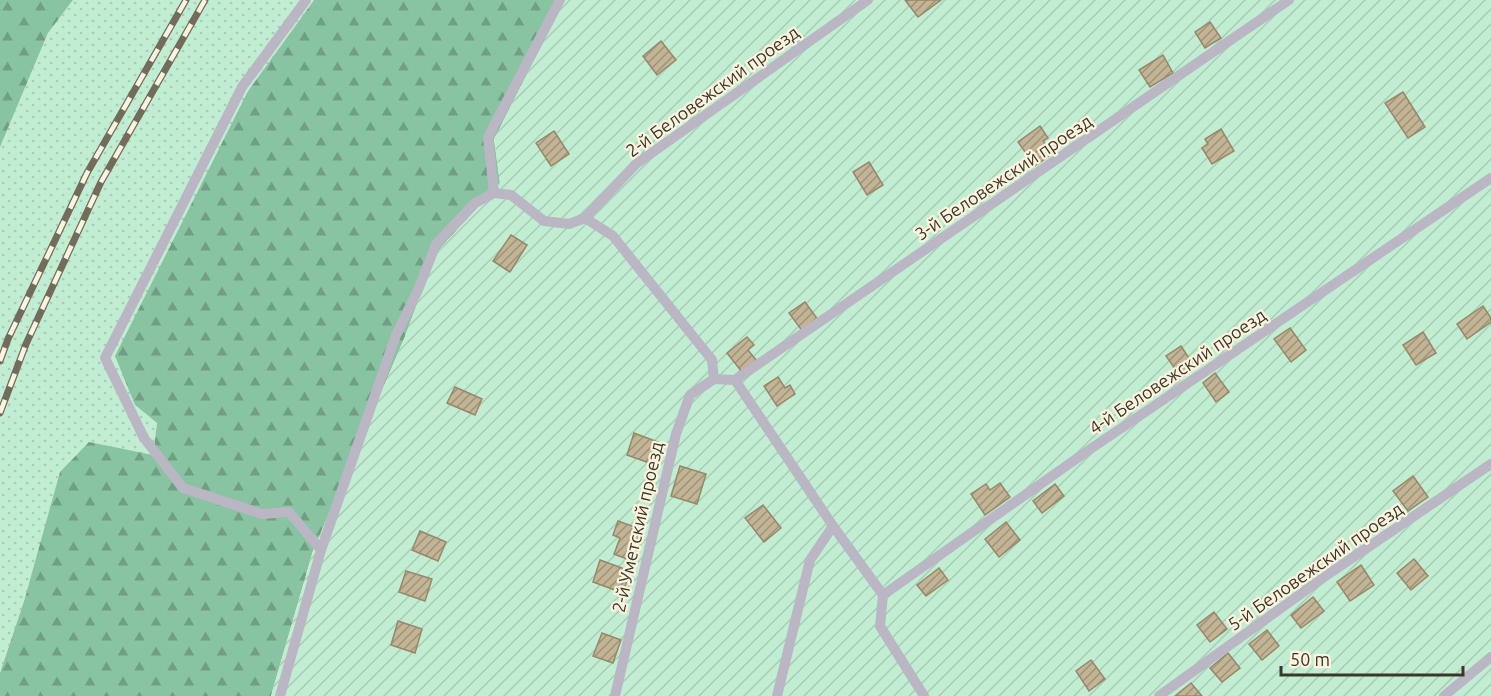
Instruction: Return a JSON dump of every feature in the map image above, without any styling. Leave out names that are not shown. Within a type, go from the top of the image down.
[{"type":"lane","points":[[306,0],[242,87],[105,358],[144,438],[183,488],[262,514],[289,512],[321,550]]},
{"type":"lane","points":[[494,192],[488,137],[560,0]]},
{"type":"lane","name":"2-й Беловежский проезд","points":[[585,218],[636,164],[868,0]]},
{"type":"lane","name":"3-й Беловежский проезд","points":[[735,380],[1289,0]]},
{"type":"lane","name":"4-й Беловежский проезд","points":[[884,595],[1086,452],[1491,178]]},
{"type":"lane","points":[[280,696],[321,550],[396,335],[418,290],[436,244],[475,203],[494,192],[511,195],[544,221],[569,224],[585,218],[613,236],[712,360],[714,379],[735,380],[833,526],[884,595],[880,626],[924,696]]},
{"type":"lane","name":"2-й Уметский проезд","points":[[615,696],[676,434],[690,395],[714,379]]},
{"type":"lane","name":"5-й Беловежский проезд","points":[[1159,696],[1327,575],[1491,464]]},
{"type":"lane","points":[[777,696],[810,560],[833,526]]},
{"type":"lane","points":[[1444,696],[1491,657]]},
{"type":"green space","points":[[0,0],[73,0],[48,33],[0,147]]},
{"type":"green space","points":[[73,0],[314,0],[248,91],[135,405],[157,423],[153,456],[25,598],[0,673],[0,147],[48,33]]},
{"type":"green space","points":[[314,0],[565,0],[494,139],[500,183],[436,253],[404,339],[313,551],[271,696],[0,696],[0,673],[25,598],[60,472],[89,442],[153,455],[157,423],[135,405],[115,356],[248,91]]},
{"type":"green space","points":[[565,0],[1491,0],[1491,696],[271,696],[313,551],[404,339],[436,253],[500,183],[494,139]]},
{"type":"building","points":[[905,0],[941,0],[918,17]]},
{"type":"building","points":[[1210,22],[1221,38],[1205,48],[1195,32]]},
{"type":"building","points":[[661,41],[676,60],[657,75],[643,56]]},
{"type":"building","points":[[1163,55],[1173,73],[1150,87],[1139,70]]},
{"type":"building","points":[[1403,92],[1425,127],[1408,138],[1385,103]]},
{"type":"building","points":[[1040,126],[1048,138],[1043,141],[1053,153],[1035,166],[1018,142]]},
{"type":"building","points":[[1221,129],[1234,151],[1212,164],[1202,148],[1208,144],[1205,139]]},
{"type":"building","points":[[554,131],[569,154],[551,166],[536,143]]},
{"type":"building","points":[[869,162],[883,185],[867,195],[853,172]]},
{"type":"building","points":[[511,235],[527,245],[510,272],[493,261]]},
{"type":"building","points":[[805,302],[819,321],[803,332],[789,313]]},
{"type":"building","points":[[1483,306],[1491,322],[1467,339],[1457,324]]},
{"type":"building","points":[[1290,328],[1306,350],[1291,362],[1274,339]]},
{"type":"building","points":[[1423,332],[1436,353],[1416,365],[1403,345]]},
{"type":"building","points":[[747,337],[754,345],[748,350],[756,360],[742,372],[727,353]]},
{"type":"building","points":[[1181,346],[1194,366],[1180,376],[1166,356]]},
{"type":"building","points":[[1215,373],[1229,392],[1216,402],[1203,383]]},
{"type":"building","points":[[778,377],[785,388],[790,385],[795,394],[777,406],[764,386]]},
{"type":"building","points":[[455,387],[482,399],[475,415],[447,403]]},
{"type":"building","points":[[634,433],[663,444],[655,465],[627,455]]},
{"type":"building","points":[[680,466],[706,474],[697,504],[671,496]]},
{"type":"building","points":[[1413,476],[1428,497],[1408,511],[1393,491]]},
{"type":"building","points":[[1000,483],[1010,497],[985,515],[971,494],[986,484],[990,490]]},
{"type":"building","points":[[1055,484],[1064,496],[1042,513],[1033,501]]},
{"type":"building","points":[[763,505],[781,528],[764,542],[745,518]]},
{"type":"building","points":[[618,521],[643,530],[632,561],[614,554],[620,538],[613,535]]},
{"type":"building","points":[[1006,522],[1020,540],[999,557],[985,539]]},
{"type":"building","points":[[420,531],[446,542],[438,561],[412,550]]},
{"type":"building","points":[[1414,559],[1428,576],[1411,590],[1397,573]]},
{"type":"building","points":[[600,560],[630,571],[623,593],[593,582]]},
{"type":"building","points":[[1361,565],[1374,585],[1350,601],[1337,582]]},
{"type":"building","points":[[939,568],[948,580],[926,596],[917,585]]},
{"type":"building","points":[[406,571],[432,579],[425,601],[399,592]]},
{"type":"building","points":[[1313,597],[1324,611],[1301,628],[1291,615]]},
{"type":"building","points":[[1214,612],[1227,629],[1210,642],[1197,625]]},
{"type":"building","points":[[398,621],[422,629],[415,653],[391,645]]},
{"type":"building","points":[[1267,630],[1279,646],[1262,660],[1249,644]]},
{"type":"building","points":[[602,633],[621,640],[613,663],[593,656]]},
{"type":"building","points":[[1228,653],[1240,668],[1222,682],[1210,668]]},
{"type":"building","points":[[1091,660],[1105,679],[1089,691],[1076,671]]},
{"type":"building","points":[[1191,683],[1202,696],[1175,696]]},
{"type":"railway","points":[[0,361],[8,339],[87,173],[186,0]]},
{"type":"railway","points":[[0,413],[26,344],[101,182],[205,0]]}]
